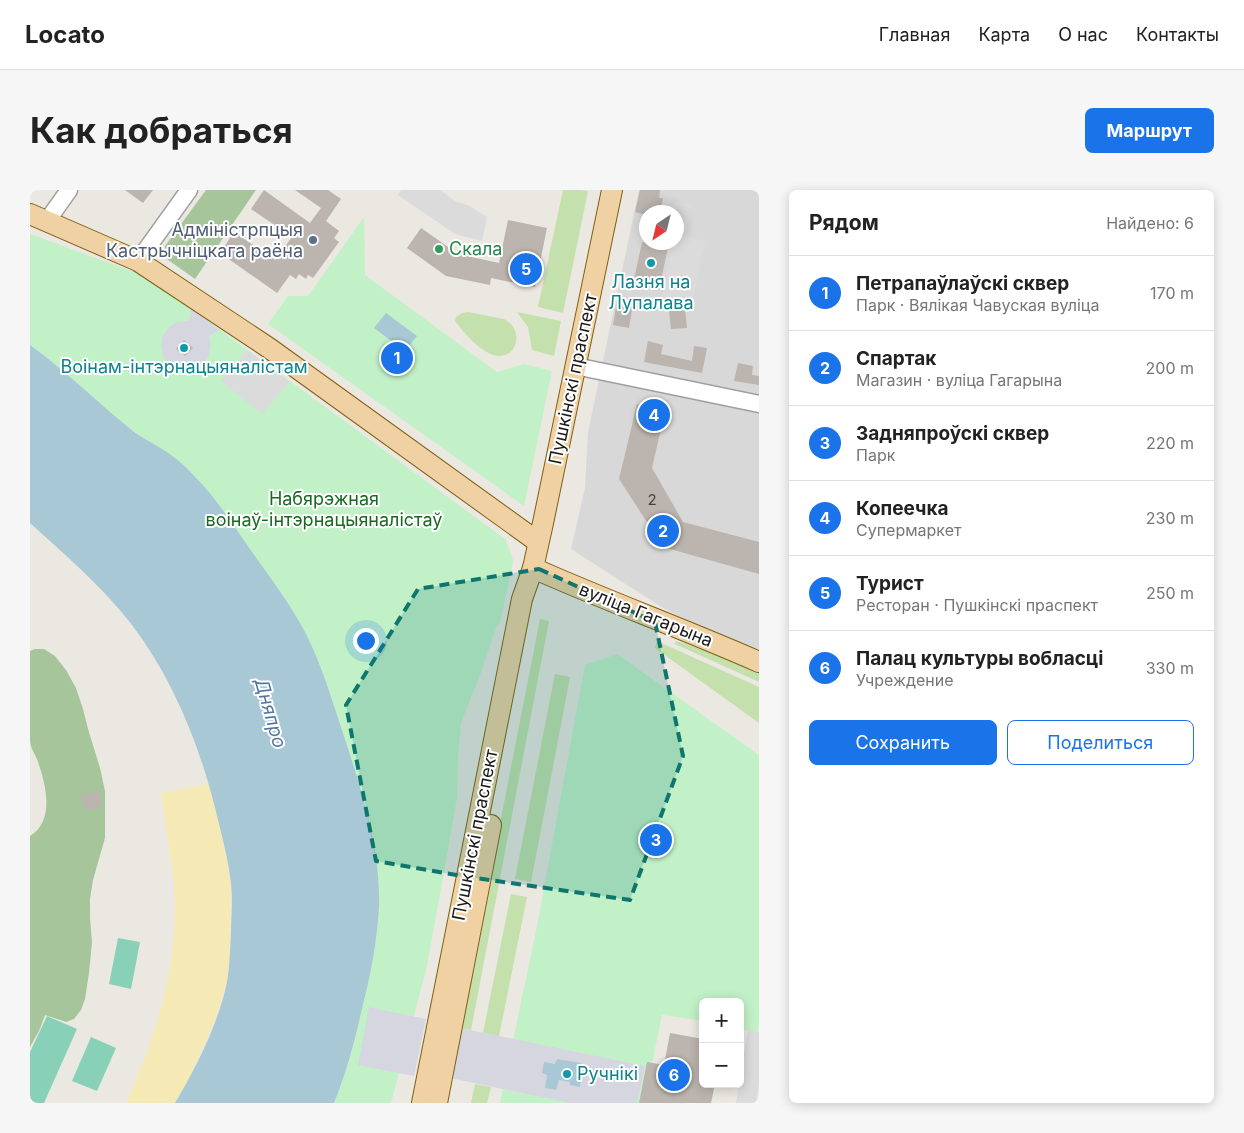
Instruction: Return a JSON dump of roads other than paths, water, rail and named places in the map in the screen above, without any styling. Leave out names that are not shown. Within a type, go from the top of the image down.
[{"type":"main road","name":"Пушкінскі праспект","points":[[422,1103],[522,599],[533,568],[612,190]]},
{"type":"main road","points":[[38,218],[138,261],[269,348],[538,542]]},
{"type":"main road","name":"Пушкінскі праспект","points":[[437,1103],[534,601],[533,568]]},
{"type":"main road","name":"вуліца Гагарына","points":[[533,568],[759,662]]},
{"type":"street","points":[[38,218],[69,190]]},
{"type":"street","points":[[138,261],[189,190]]},
{"type":"street","points":[[575,366],[759,404]]},
{"type":"water","points":[[386,313],[417,336],[405,351],[374,328]]},
{"type":"water","name":"Дняпро","points":[[30,345],[133,431],[178,460],[204,486],[291,608],[305,632],[320,666],[361,791],[373,838],[379,884],[378,920],[370,974],[353,1047],[334,1103],[175,1103],[213,1029],[227,982],[232,902],[228,862],[205,772],[196,746],[175,695],[148,647],[109,598],[30,523]]},
{"type":"water","points":[[557,1059],[581,1063],[579,1070],[583,1071],[580,1087],[570,1085],[570,1082],[559,1080],[556,1090],[545,1088],[547,1075],[542,1073],[544,1062],[555,1064]]},
{"type":"place","name":"Адміністрпцыя Кастрычніцкага раёна","points":[[313,240]]},
{"type":"place","name":"Скала","points":[[439,249]]},
{"type":"place","name":"Лазня на Лупалава","points":[[651,263]]},
{"type":"place","name":"Турист","points":[[526,269]]},
{"type":"place","name":"Воінам-інтэрнацыяналістам","points":[[184,348]]},
{"type":"place","name":"Петрапаўлаўскі сквер","points":[[397,358]]},
{"type":"place","name":"Копеечка","points":[[654,415]]},
{"type":"place","name":"Спартак","points":[[663,531]]},
{"type":"place","name":"Задняпроўскі сквер","points":[[656,840]]},
{"type":"place","name":"Ручнікі","points":[[567,1074]]},
{"type":"place","name":"Палац культуры вобласці","points":[[674,1075]]},
{"type":"park label","name":"Набярэжная воінаў-інтэрнацыяналістаў","points":[[324,509]]}]
